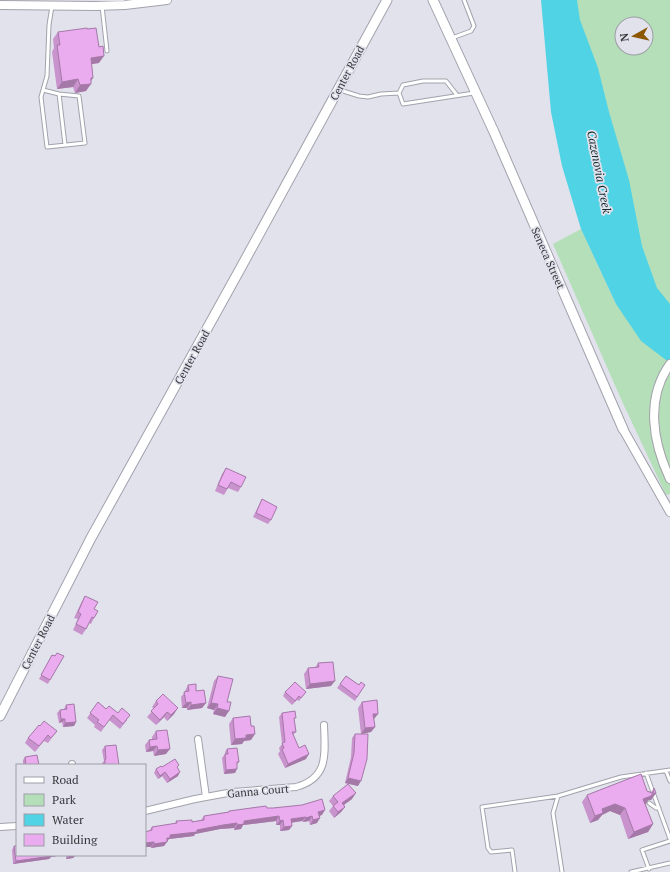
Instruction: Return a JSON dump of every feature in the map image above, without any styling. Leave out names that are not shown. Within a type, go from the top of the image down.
[{"type":"main road","name":"Center Road","points":[[0,716],[91,538],[240,271],[387,0]]},
{"type":"main road","name":"Seneca Street","points":[[433,0],[623,429]]},
{"type":"street","points":[[0,5],[125,6],[167,0]]},
{"type":"street","points":[[670,364],[663,373],[658,386],[654,412],[656,441],[670,479]]},
{"type":"street","name":"Seneca Street","points":[[623,429],[670,512]]},
{"type":"street","name":"Ganna Court","points":[[146,811],[206,797],[255,790],[296,787],[311,781],[321,770],[326,754],[324,725]]},
{"type":"street","points":[[198,739],[206,797]]},
{"type":"street","points":[[0,827],[16,826]]},
{"type":"lane","points":[[450,39],[471,31],[474,28],[473,21],[464,0]]},
{"type":"lane","points":[[43,90],[59,94],[79,96],[85,143],[47,147],[41,98],[43,90],[47,76],[49,25],[52,6]]},
{"type":"lane","points":[[102,6],[108,51]]},
{"type":"lane","points":[[398,93],[403,85],[423,81],[446,81],[457,95]]},
{"type":"lane","points":[[338,89],[359,96],[368,97],[381,94],[398,93]]},
{"type":"lane","points":[[398,93],[403,104],[475,92]]},
{"type":"lane","points":[[59,94],[65,145]]},
{"type":"lane","points":[[515,872],[512,850],[491,852],[488,848],[482,807],[558,796],[621,777],[646,773],[668,770],[670,781]]},
{"type":"lane","points":[[646,773],[670,840],[642,850],[649,869]]},
{"type":"lane","points":[[645,788],[649,782]]},
{"type":"lane","points":[[558,796],[553,813],[562,872]]},
{"type":"lane","points":[[649,802],[656,808],[659,808]]},
{"type":"lane","points":[[631,872],[670,863]]},
{"type":"green space","points":[[563,0],[670,0],[670,328],[655,315]]},
{"type":"green space","points":[[581,229],[616,304],[670,363],[670,494],[666,495],[621,399],[553,244]]},
{"type":"water","name":"Cazenovia Creek","points":[[541,0],[577,0],[580,20],[598,68],[629,180],[642,246],[657,288],[670,304],[670,363],[641,341],[616,304],[581,229],[562,166],[551,112]]},
{"type":"building","points":[[96,28],[99,47],[103,46],[104,56],[91,58],[93,78],[91,78],[91,84],[80,85],[78,79],[62,82],[57,45],[60,45],[58,32]]},
{"type":"building","points":[[226,468],[246,477],[241,487],[231,482],[227,489],[218,485]]},
{"type":"building","points":[[262,499],[277,507],[271,520],[256,513]]},
{"type":"building","points":[[85,596],[98,602],[94,609],[98,611],[94,618],[92,617],[86,629],[76,624],[81,614],[78,612]]},
{"type":"building","points":[[57,653],[64,656],[50,680],[41,675],[52,655],[55,656]]},
{"type":"building","points":[[333,662],[335,681],[310,684],[308,668],[319,667],[318,663]]},
{"type":"building","points":[[218,676],[233,679],[227,702],[231,702],[229,711],[217,708],[218,704],[211,703]]},
{"type":"building","points":[[346,676],[359,685],[361,682],[365,685],[357,697],[340,684]]},
{"type":"building","points":[[295,682],[306,692],[301,698],[299,696],[295,701],[285,692]]},
{"type":"building","points":[[196,684],[196,691],[204,690],[206,703],[191,705],[191,702],[186,703],[184,692],[189,691],[188,685]]},
{"type":"building","points":[[163,694],[178,708],[171,715],[167,712],[160,720],[151,711],[158,704],[156,701]]},
{"type":"building","points":[[377,700],[378,714],[373,714],[375,727],[365,728],[362,702]]},
{"type":"building","points":[[98,702],[106,709],[109,706],[118,713],[122,708],[130,715],[123,724],[113,715],[104,727],[97,722],[99,720],[90,713]]},
{"type":"building","points":[[74,704],[76,722],[65,723],[65,719],[61,719],[60,710],[67,709],[66,705]]},
{"type":"building","points":[[295,711],[296,718],[294,718],[296,732],[292,732],[299,748],[305,745],[309,754],[288,764],[282,749],[284,748],[282,743],[285,742],[282,713]]},
{"type":"building","points":[[250,716],[251,726],[254,726],[255,734],[246,735],[246,738],[235,739],[233,718]]},
{"type":"building","points":[[44,721],[57,731],[51,738],[48,735],[39,746],[28,738]]},
{"type":"building","points":[[167,730],[170,749],[158,750],[157,746],[150,747],[149,740],[157,739],[156,731]]},
{"type":"building","points":[[355,734],[368,734],[367,759],[361,781],[348,778],[354,753]]},
{"type":"building","points":[[116,745],[119,764],[105,764],[105,746]]},
{"type":"building","points":[[237,748],[239,762],[237,762],[237,769],[226,770],[225,754],[228,754],[227,749]]},
{"type":"building","points":[[37,755],[39,764],[26,764],[25,757]]},
{"type":"building","points":[[175,759],[179,765],[177,767],[180,772],[170,779],[165,772],[160,776],[156,769]]},
{"type":"building","points":[[641,774],[647,791],[652,793],[654,788],[656,793],[653,793],[651,796],[643,799],[653,824],[634,832],[625,808],[615,804],[602,809],[603,813],[595,816],[587,795]]},
{"type":"building","points":[[348,784],[356,793],[342,803],[345,807],[338,812],[333,806],[338,802],[333,796]]},
{"type":"building","points":[[322,799],[325,810],[318,812],[320,818],[313,820],[312,816],[291,819],[292,826],[284,827],[283,820],[280,821],[279,816],[244,821],[244,824],[237,825],[237,823],[223,825],[197,830],[197,832],[170,835],[170,838],[167,838],[167,842],[154,844],[154,842],[146,843],[146,832],[152,830],[152,827],[177,823],[176,821],[192,820],[192,822],[204,820],[204,816],[266,806],[267,808],[273,808],[302,805]]},
{"type":"building","points":[[14,846],[16,846],[16,856],[52,856],[16,861]]}]
